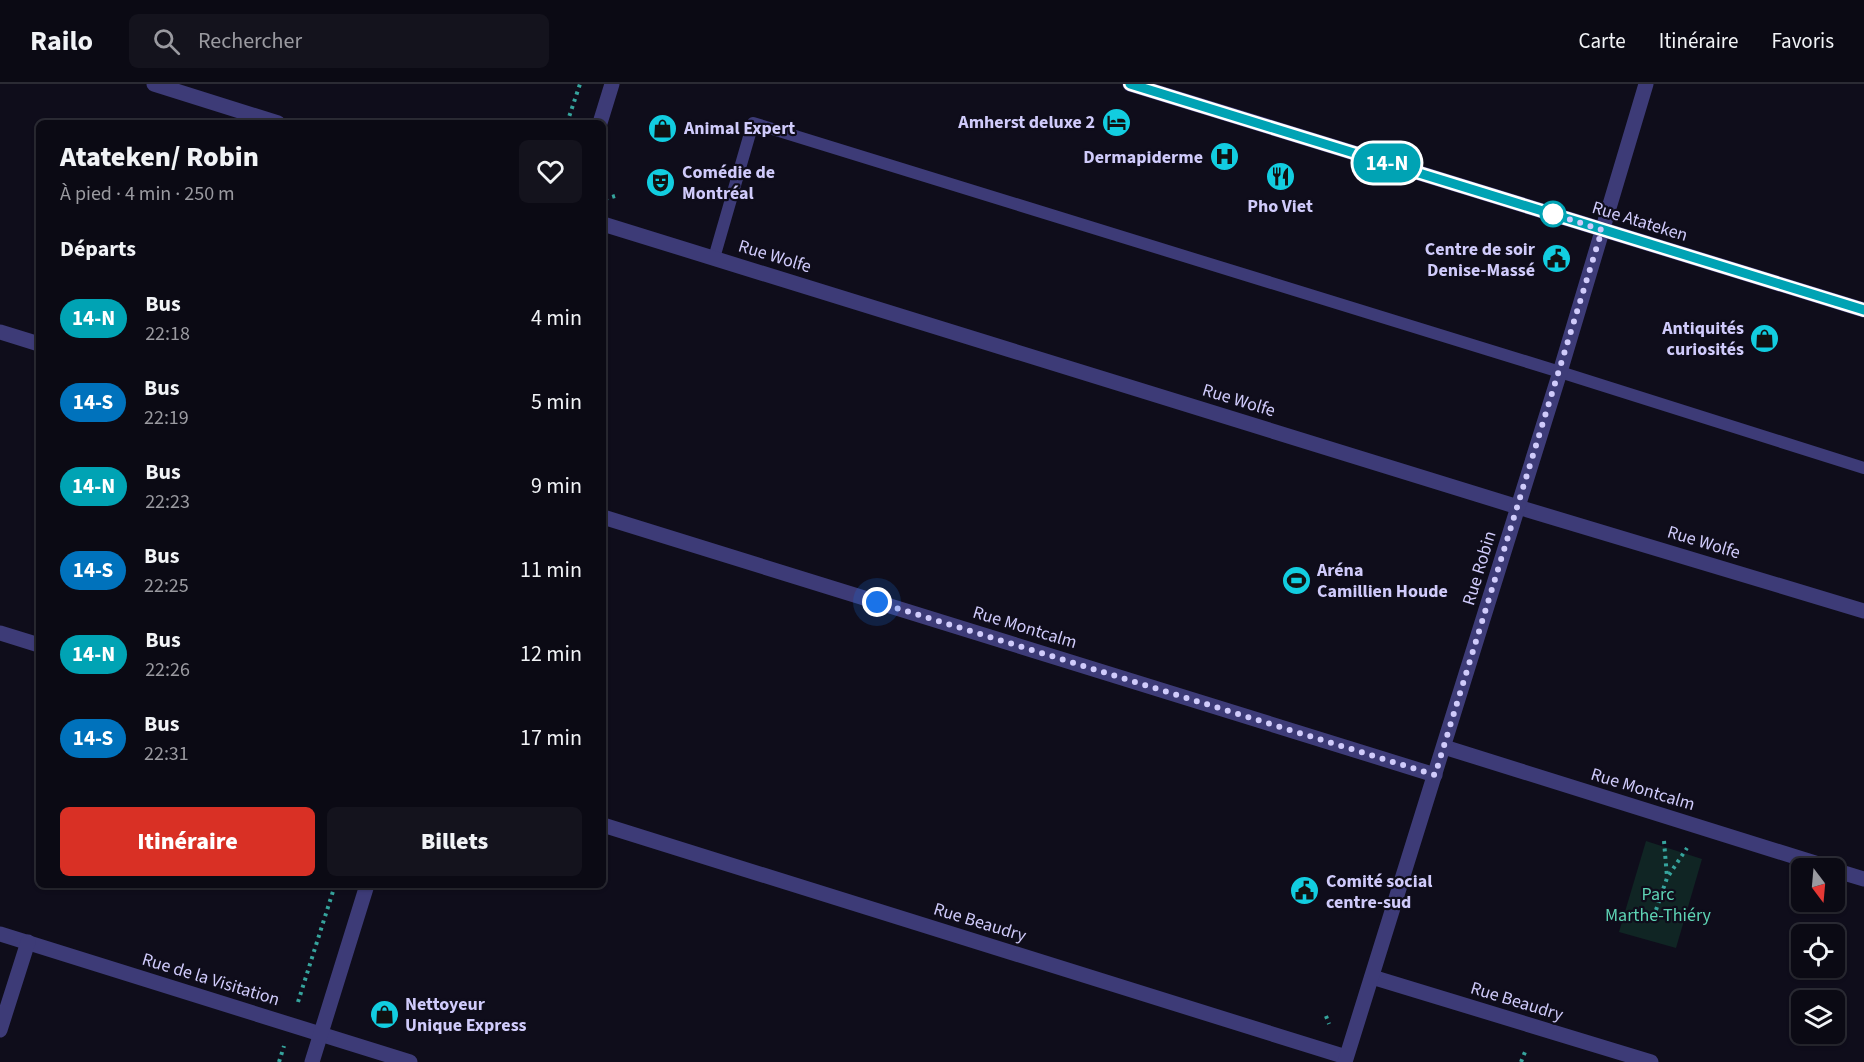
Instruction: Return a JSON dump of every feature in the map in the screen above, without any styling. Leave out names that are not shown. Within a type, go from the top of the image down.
[{"type":"street","points":[[154,84],[268,120]]},
{"type":"street","points":[[601,120],[612,84]]},
{"type":"street","name":"Rue Atateken","points":[[1130,84],[1864,310]]},
{"type":"street","name":"Rue Robin","points":[[1346,1059],[1560,372],[1646,84]]},
{"type":"street","name":"Rue Wolfe","points":[[606,225],[1518,507],[1864,611]]},
{"type":"street","points":[[0,332],[36,343]]},
{"type":"street","name":"Rue Montcalm","points":[[606,518],[1435,775]]},
{"type":"street","points":[[0,633],[36,644]]},
{"type":"street","name":"Rue Montcalm","points":[[1444,747],[1797,858]]},
{"type":"street","name":"Rue Beaudry","points":[[606,826],[1346,1059]]},
{"type":"street","name":"Rue Montcalm","points":[[1845,873],[1864,879]]},
{"type":"street","points":[[312,1062],[366,888]]},
{"type":"street","name":"Rue de la Visitation","points":[[0,934],[410,1062]]},
{"type":"street","points":[[0,1030],[28,942]]},
{"type":"street","name":"Rue Beaudry","points":[[1371,977],[1652,1062]]},
{"type":"lane","points":[[714,258],[753,123],[1864,468]]},
{"type":"path","points":[[568,120],[579,84]]},
{"type":"path","points":[[606,199],[615,196]]},
{"type":"path","points":[[1664,841],[1667,878]]},
{"type":"path","points":[[1656,910],[1667,878],[1687,848]]},
{"type":"path","points":[[279,1062],[334,888]]},
{"type":"path","points":[[1326,1016],[1329,1024]]},
{"type":"path","points":[[1521,1062],[1525,1052]]},
{"type":"green space","name":"Parc Marthe-Thiéry","points":[[1646,841],[1702,859],[1676,948],[1619,932]]},
{"type":"bus line","name":"14-N","points":[[1130,84],[1864,310]]},
{"type":"place","name":"Amherst deluxe 2","points":[[1116,122]]},
{"type":"place","name":"Animal Expert","points":[[663,128]]},
{"type":"place","name":"Dermapiderme","points":[[1224,157]]},
{"type":"place","name":"Pho Viet","points":[[1280,177]]},
{"type":"place","name":"Comédie de Montréal","points":[[661,182]]},
{"type":"place","name":"Centre de soir Denise-Massé","points":[[1556,259]]},
{"type":"place","name":"Antiquités curiosités","points":[[1765,338]]},
{"type":"place","name":"Aréna Camillien Houde","points":[[1296,580]]},
{"type":"place","name":"Comité social centre-sud","points":[[1305,891]]},
{"type":"place","name":"Nettoyeur Unique Express","points":[[384,1014]]},
{"type":"route","points":[[877,602],[1435,775],[1602,230],[1553,214]]}]
